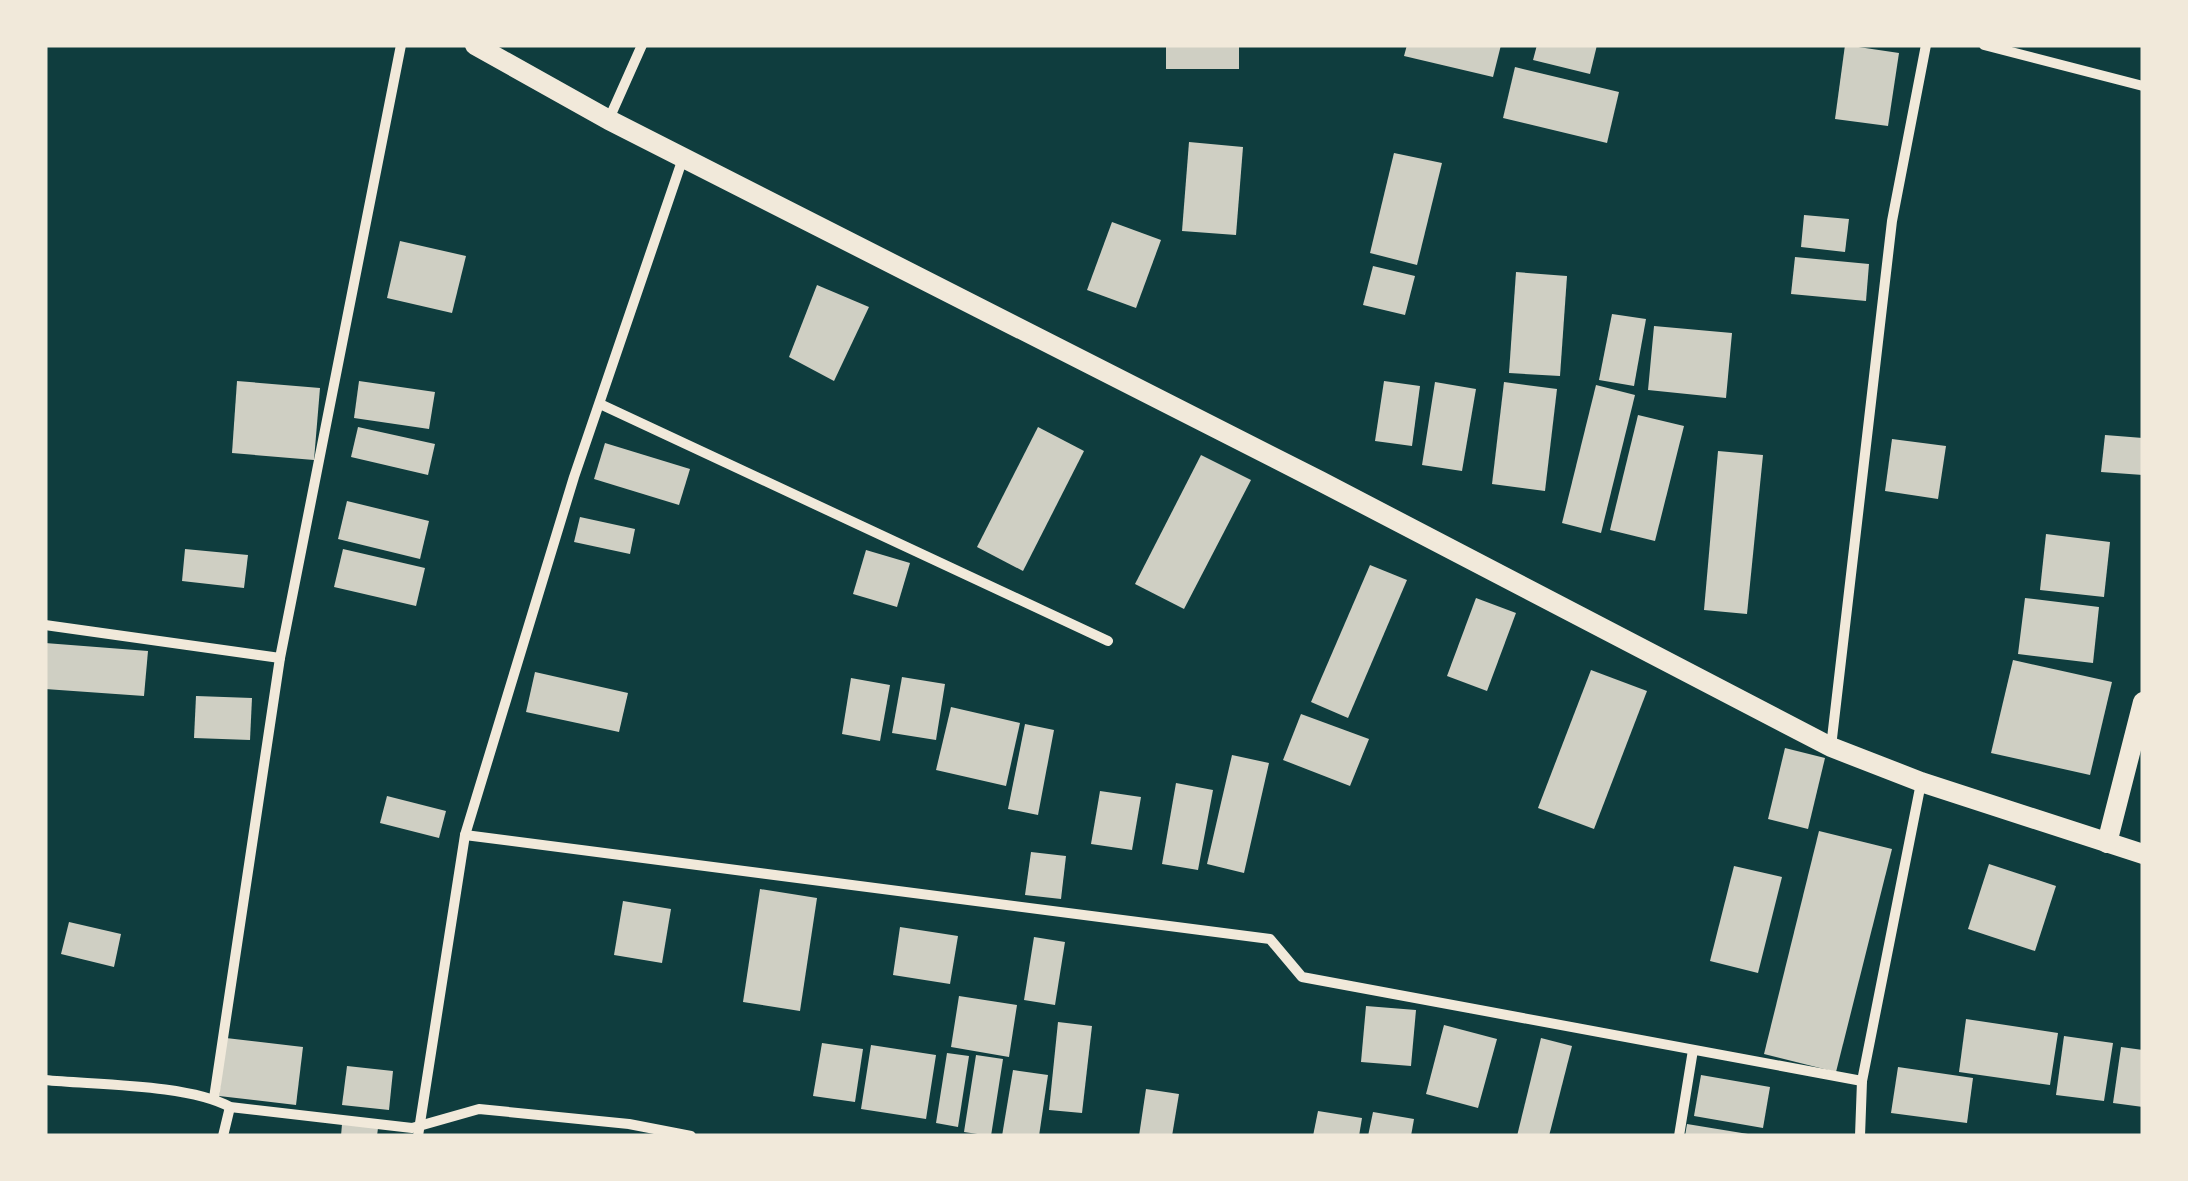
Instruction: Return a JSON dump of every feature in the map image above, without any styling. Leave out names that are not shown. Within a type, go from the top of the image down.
[{"type":"main road","points":[[475,45],[609,120],[1831,747],[1921,782],[2143,854]]},
{"type":"main road","points":[[2107,843],[2143,702]]},
{"type":"street","points":[[214,1098],[280,658],[401,45]]},
{"type":"street","points":[[609,120],[642,45]]},
{"type":"street","points":[[1831,747],[1892,221],[1926,45]]},
{"type":"street","points":[[1984,45],[2143,86]]},
{"type":"street","points":[[418,1132],[466,834],[569,496],[683,157]]},
{"type":"street","points":[[600,404],[1108,642]]},
{"type":"street","points":[[45,625],[280,658]]},
{"type":"street","points":[[1860,1136],[1862,1081],[1921,782]]},
{"type":"street","points":[[466,834],[1270,939],[1302,977],[1862,1081]]},
{"type":"street","points":[[1680,1136],[1693,1050]]},
{"type":"street","points":[[45,1080],[214,1098],[230,1107],[418,1132],[478,1110],[690,1136]]},
{"type":"street","points":[[223,1136],[230,1107]]},
{"type":"building","points":[[1166,45],[1239,45],[1239,69],[1166,69]]},
{"type":"building","points":[[1407,45],[1501,45],[1493,77],[1404,56]]},
{"type":"building","points":[[1537,45],[1597,45],[1590,74],[1533,60]]},
{"type":"building","points":[[1845,45],[1899,53],[1888,126],[1835,119]]},
{"type":"building","points":[[1515,67],[1619,92],[1607,143],[1503,118]]},
{"type":"building","points":[[1189,142],[1243,147],[1236,235],[1182,231]]},
{"type":"building","points":[[1394,153],[1442,163],[1417,265],[1370,253]]},
{"type":"building","points":[[1804,215],[1849,219],[1845,252],[1801,247]]},
{"type":"building","points":[[1112,222],[1161,240],[1136,308],[1087,290]]},
{"type":"building","points":[[400,241],[466,256],[452,313],[387,298]]},
{"type":"building","points":[[1795,257],[1869,264],[1866,301],[1791,294]]},
{"type":"building","points":[[1373,266],[1415,276],[1405,315],[1363,305]]},
{"type":"building","points":[[1516,272],[1567,276],[1560,376],[1509,373]]},
{"type":"building","points":[[817,285],[869,307],[834,381],[789,357]]},
{"type":"building","points":[[1612,314],[1646,319],[1634,386],[1599,380]]},
{"type":"building","points":[[1654,326],[1732,333],[1726,398],[1648,390]]},
{"type":"building","points":[[237,381],[320,388],[314,460],[232,453]]},
{"type":"building","points":[[359,381],[435,392],[429,429],[354,418]]},
{"type":"building","points":[[1384,381],[1420,386],[1412,446],[1375,441]]},
{"type":"building","points":[[1435,382],[1476,389],[1462,471],[1422,465]]},
{"type":"building","points":[[1504,382],[1557,389],[1545,491],[1492,484]]},
{"type":"building","points":[[1596,385],[1635,395],[1601,533],[1562,523]]},
{"type":"building","points":[[1638,415],[1684,426],[1655,541],[1610,530]]},
{"type":"building","points":[[358,427],[435,444],[428,475],[351,457]]},
{"type":"building","points":[[1038,427],[1084,451],[1023,571],[977,547]]},
{"type":"building","points":[[2105,435],[2143,438],[2143,475],[2101,472]]},
{"type":"building","points":[[1892,439],[1946,446],[1938,499],[1885,491]]},
{"type":"building","points":[[605,443],[690,469],[679,505],[594,479]]},
{"type":"building","points":[[1718,451],[1763,455],[1747,614],[1704,610]]},
{"type":"building","points":[[1201,455],[1251,480],[1184,609],[1135,584]]},
{"type":"building","points":[[347,501],[429,521],[420,559],[338,539]]},
{"type":"building","points":[[580,517],[635,529],[630,554],[574,542]]},
{"type":"building","points":[[2046,534],[2110,542],[2104,597],[2040,590]]},
{"type":"building","points":[[185,549],[248,555],[244,588],[182,581]]},
{"type":"building","points":[[343,549],[425,568],[416,606],[334,587]]},
{"type":"building","points":[[866,550],[910,563],[897,607],[853,594]]},
{"type":"building","points":[[1370,565],[1407,580],[1348,718],[1311,702]]},
{"type":"building","points":[[1476,598],[1516,613],[1487,691],[1447,676]]},
{"type":"building","points":[[2025,598],[2099,607],[2093,663],[2018,654]]},
{"type":"building","points":[[45,643],[148,651],[144,696],[45,689]]},
{"type":"building","points":[[2013,660],[2112,682],[2090,775],[1991,753]]},
{"type":"building","points":[[1591,670],[1647,691],[1594,829],[1538,808]]},
{"type":"building","points":[[535,672],[628,693],[619,732],[526,712]]},
{"type":"building","points":[[902,677],[945,684],[936,740],[892,733]]},
{"type":"building","points":[[851,678],[890,685],[880,741],[842,734]]},
{"type":"building","points":[[196,696],[252,698],[250,740],[194,738]]},
{"type":"building","points":[[951,707],[1020,723],[1006,786],[936,770]]},
{"type":"building","points":[[1301,714],[1369,739],[1350,786],[1283,760]]},
{"type":"building","points":[[1025,724],[1054,730],[1038,815],[1008,809]]},
{"type":"building","points":[[1785,748],[1825,758],[1808,829],[1768,819]]},
{"type":"building","points":[[1232,755],[1269,763],[1244,873],[1207,864]]},
{"type":"building","points":[[1176,783],[1213,790],[1198,870],[1162,864]]},
{"type":"building","points":[[1100,791],[1141,797],[1132,850],[1091,844]]},
{"type":"building","points":[[387,796],[446,811],[439,838],[380,823]]},
{"type":"building","points":[[1819,831],[1892,849],[1836,1072],[1764,1054]]},
{"type":"building","points":[[1031,852],[1066,856],[1061,899],[1025,895]]},
{"type":"building","points":[[1989,864],[2056,886],[2035,951],[1968,929]]},
{"type":"building","points":[[1734,866],[1782,877],[1758,973],[1710,961]]},
{"type":"building","points":[[760,889],[817,898],[800,1011],[743,1002]]},
{"type":"building","points":[[623,901],[671,909],[662,963],[614,955]]},
{"type":"building","points":[[69,922],[121,934],[114,967],[61,954]]},
{"type":"building","points":[[900,927],[958,936],[950,984],[893,975]]},
{"type":"building","points":[[1034,937],[1065,942],[1055,1005],[1024,1000]]},
{"type":"building","points":[[959,996],[1017,1005],[1009,1057],[951,1047]]},
{"type":"building","points":[[1366,1006],[1416,1010],[1411,1066],[1361,1062]]},
{"type":"building","points":[[1966,1019],[2058,1033],[2050,1085],[1959,1072]]},
{"type":"building","points":[[1058,1022],[1092,1026],[1082,1113],[1049,1110]]},
{"type":"building","points":[[1444,1025],[1497,1039],[1478,1108],[1426,1094]]},
{"type":"building","points":[[2064,1036],[2113,1043],[2104,1101],[2056,1095]]},
{"type":"building","points":[[226,1038],[303,1047],[296,1105],[219,1096]]},
{"type":"building","points":[[1541,1038],[1572,1046],[1549,1136],[1517,1136]]},
{"type":"building","points":[[822,1043],[863,1049],[855,1102],[813,1096]]},
{"type":"building","points":[[871,1045],[936,1055],[926,1119],[861,1109]]},
{"type":"building","points":[[2121,1047],[2143,1050],[2143,1107],[2113,1103]]},
{"type":"building","points":[[947,1053],[969,1056],[958,1127],[936,1123]]},
{"type":"building","points":[[976,1055],[1003,1059],[991,1136],[964,1132]]},
{"type":"building","points":[[347,1066],[393,1071],[389,1110],[342,1105]]},
{"type":"building","points":[[1898,1067],[1973,1078],[1967,1123],[1891,1113]]},
{"type":"building","points":[[1013,1070],[1048,1075],[1039,1136],[1002,1136]]},
{"type":"building","points":[[1701,1075],[1770,1087],[1763,1128],[1694,1116]]},
{"type":"building","points":[[1146,1089],[1179,1094],[1172,1136],[1139,1136]]},
{"type":"building","points":[[1318,1111],[1362,1118],[1359,1136],[1313,1136]]},
{"type":"building","points":[[1373,1112],[1414,1119],[1411,1136],[1368,1136]]},
{"type":"building","points":[[342,1124],[378,1128],[377,1136],[341,1136]]},
{"type":"building","points":[[1687,1124],[1748,1134],[1748,1136],[1685,1136]]}]
